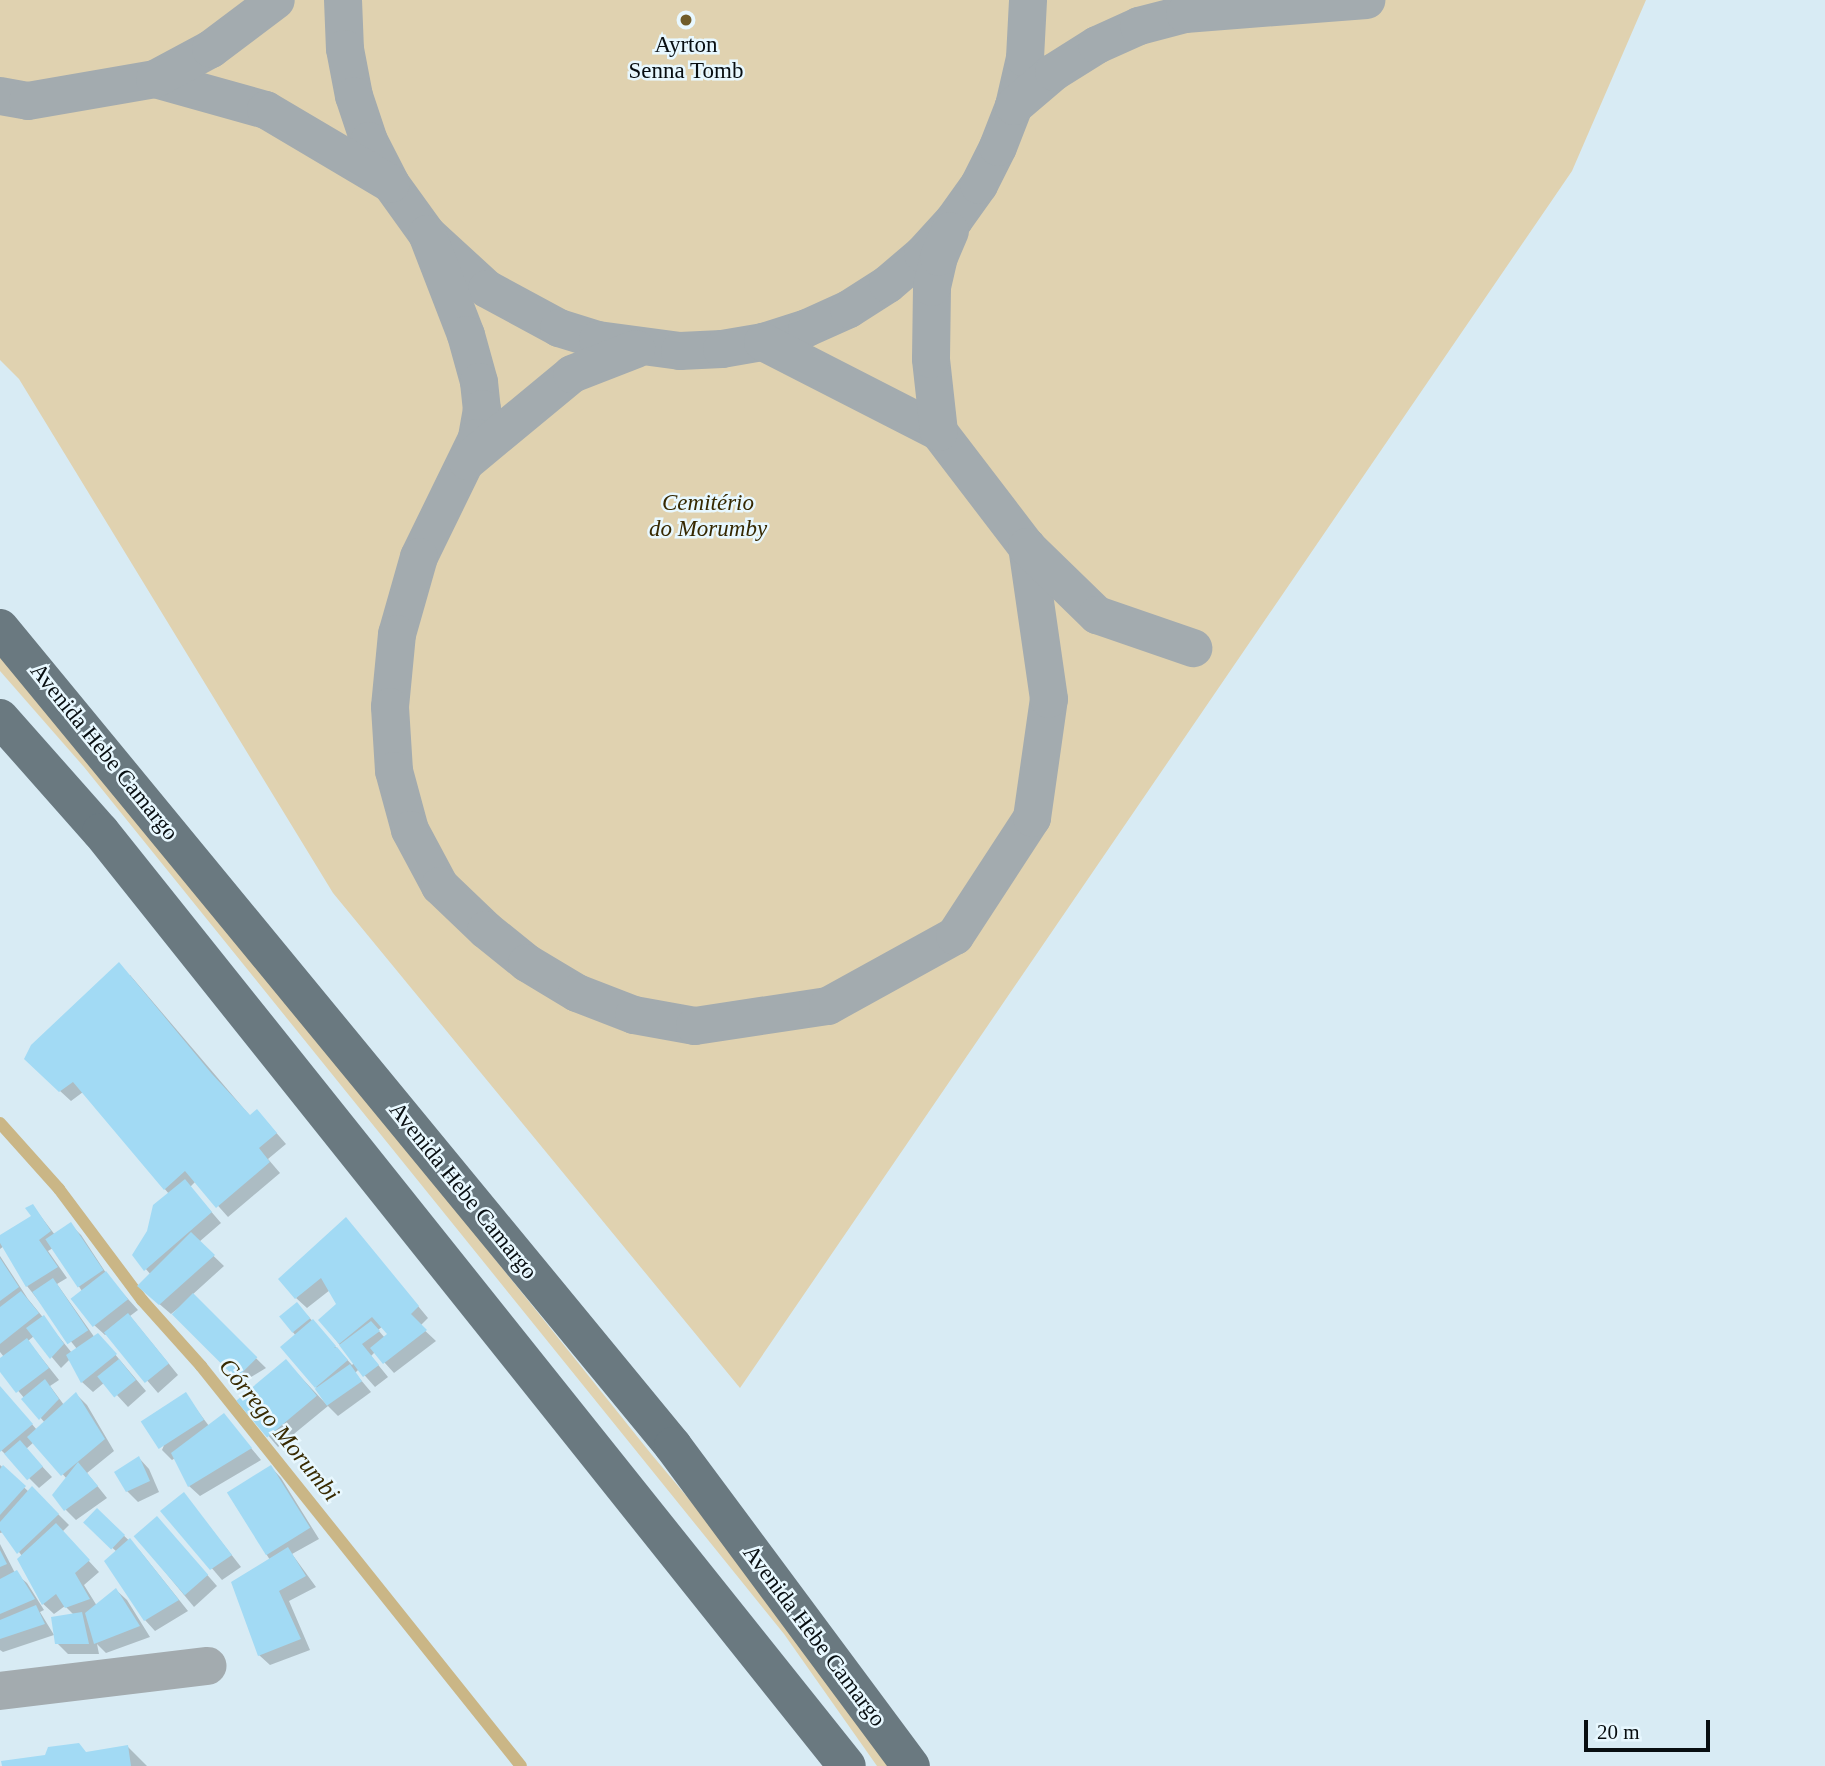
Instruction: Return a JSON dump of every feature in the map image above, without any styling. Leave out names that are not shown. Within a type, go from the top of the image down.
[{"type":"main road","name":"Avenida Hebe Camargo","points":[[0,628],[673,1446],[911,1766]]},
{"type":"main road","points":[[0,718],[101,832],[847,1766]]},
{"type":"street","points":[[0,96],[28,101],[155,79],[211,49],[276,0]]},
{"type":"street","points":[[343,0],[345,50],[354,96],[369,141],[391,184],[427,234],[487,289],[559,328],[638,348],[680,351],[722,349],[763,342],[807,328],[849,309],[888,284],[923,254],[954,220],[989,166],[1014,107],[1025,58],[1028,0]]},
{"type":"street","points":[[1014,107],[1054,72],[1097,45],[1139,26],[1185,14],[1201,6],[1366,0]]},
{"type":"street","points":[[155,79],[213,93],[266,110],[391,184]]},
{"type":"street","points":[[939,432],[931,359],[932,286],[939,257],[954,220]]},
{"type":"street","points":[[427,234],[466,335],[479,383],[482,409],[477,438],[419,557],[397,634],[390,707],[394,771],[410,830],[440,886],[486,930],[527,962],[577,993],[634,1015],[695,1026],[828,1006],[956,936],[1032,818],[1049,699],[1027,547]]},
{"type":"street","points":[[763,342],[939,432],[1027,547],[1097,615],[1194,648]]},
{"type":"street","points":[[465,463],[572,374],[594,363],[638,348]]},
{"type":"street","points":[[0,1691],[208,1666]]},
{"type":"green space","name":"Cemitério do Morumby","points":[[0,0],[1646,0],[1572,171],[740,1388],[333,893],[19,379],[0,360]]},
{"type":"green space","points":[[0,656],[297,1012],[652,1455],[746,1567],[893,1766],[877,1766],[784,1634],[84,767],[0,671]]},
{"type":"building","points":[[119,962],[212,1074],[250,1115],[257,1109],[277,1133],[259,1148],[270,1162],[216,1208],[185,1171],[164,1190],[73,1082],[59,1092],[24,1059],[31,1045]]},
{"type":"building","points":[[185,1179],[212,1212],[144,1271],[132,1255],[147,1231],[153,1205]]},
{"type":"building","points":[[33,1204],[51,1231],[39,1240],[58,1267],[26,1287],[0,1243],[0,1235],[31,1216],[25,1208]]},
{"type":"building","points":[[346,1217],[419,1306],[411,1314],[427,1330],[383,1364],[370,1348],[387,1334],[372,1317],[339,1344],[318,1320],[336,1304],[321,1278],[295,1299],[278,1279]]},
{"type":"building","points":[[71,1222],[103,1270],[78,1287],[45,1239]]},
{"type":"building","points":[[191,1232],[215,1255],[159,1305],[137,1286]]},
{"type":"building","points":[[0,1258],[19,1287],[0,1301]]},
{"type":"building","points":[[106,1271],[128,1299],[93,1327],[71,1299]]},
{"type":"building","points":[[53,1278],[88,1330],[68,1344],[32,1292]]},
{"type":"building","points":[[21,1291],[39,1313],[0,1344],[0,1307]]},
{"type":"building","points":[[193,1293],[257,1357],[236,1379],[172,1314]]},
{"type":"building","points":[[297,1302],[310,1318],[292,1333],[279,1316]]},
{"type":"building","points":[[128,1313],[169,1364],[145,1383],[104,1333]]},
{"type":"building","points":[[44,1315],[64,1344],[50,1359],[26,1328]]},
{"type":"building","points":[[313,1319],[336,1346],[334,1348],[337,1347],[348,1360],[315,1388],[280,1347]]},
{"type":"building","points":[[371,1321],[380,1331],[362,1344],[379,1365],[363,1377],[339,1345]]},
{"type":"building","points":[[98,1333],[117,1354],[81,1383],[66,1355]]},
{"type":"building","points":[[27,1338],[49,1368],[16,1393],[0,1372],[0,1358]]},
{"type":"building","points":[[119,1359],[136,1380],[114,1398],[97,1377]]},
{"type":"building","points":[[286,1359],[317,1396],[267,1438],[236,1401]]},
{"type":"building","points":[[350,1364],[362,1381],[327,1406],[315,1389]]},
{"type":"building","points":[[45,1379],[59,1399],[39,1420],[21,1399]]},
{"type":"building","points":[[0,1386],[33,1424],[0,1452]]},
{"type":"building","points":[[76,1392],[105,1439],[61,1476],[27,1437]]},
{"type":"building","points":[[186,1392],[204,1420],[159,1449],[141,1421]]},
{"type":"building","points":[[224,1413],[252,1448],[188,1487],[171,1453]]},
{"type":"building","points":[[20,1440],[43,1466],[27,1480],[4,1454]]},
{"type":"building","points":[[139,1456],[150,1481],[126,1492],[114,1472]]},
{"type":"building","points":[[78,1462],[98,1486],[64,1511],[52,1495]]},
{"type":"building","points":[[3,1465],[26,1486],[0,1515],[0,1469]]},
{"type":"building","points":[[271,1465],[310,1528],[266,1555],[227,1493]]},
{"type":"building","points":[[32,1486],[59,1514],[17,1554],[0,1530],[0,1522]]},
{"type":"building","points":[[184,1492],[232,1555],[210,1570],[160,1511]]},
{"type":"building","points":[[97,1508],[125,1535],[111,1549],[83,1522]]},
{"type":"building","points":[[157,1516],[208,1575],[185,1595],[134,1536]]},
{"type":"building","points":[[56,1523],[90,1560],[75,1573],[90,1599],[65,1608],[56,1594],[42,1605],[17,1559]]},
{"type":"building","points":[[130,1538],[179,1600],[144,1621],[104,1561]]},
{"type":"building","points":[[288,1547],[306,1576],[279,1591],[301,1639],[258,1656],[231,1582]]},
{"type":"building","points":[[0,1550],[7,1564],[0,1567]]},
{"type":"building","points":[[17,1570],[35,1599],[0,1614],[0,1579]]},
{"type":"building","points":[[116,1588],[140,1626],[94,1644],[85,1613]]},
{"type":"building","points":[[36,1605],[45,1624],[0,1639],[0,1620]]},
{"type":"building","points":[[82,1612],[89,1644],[55,1644],[51,1617]]},
{"type":"building","points":[[79,1743],[86,1752],[128,1745],[131,1766],[2,1766],[1,1761],[45,1755],[48,1747]]},
{"type":"waterway","name":"Córrego Morumbi","points":[[0,1123],[59,1189],[142,1300],[201,1366],[521,1766]]},
{"type":"place","name":"Ayrton Senna Tomb","points":[[686,20]]}]
